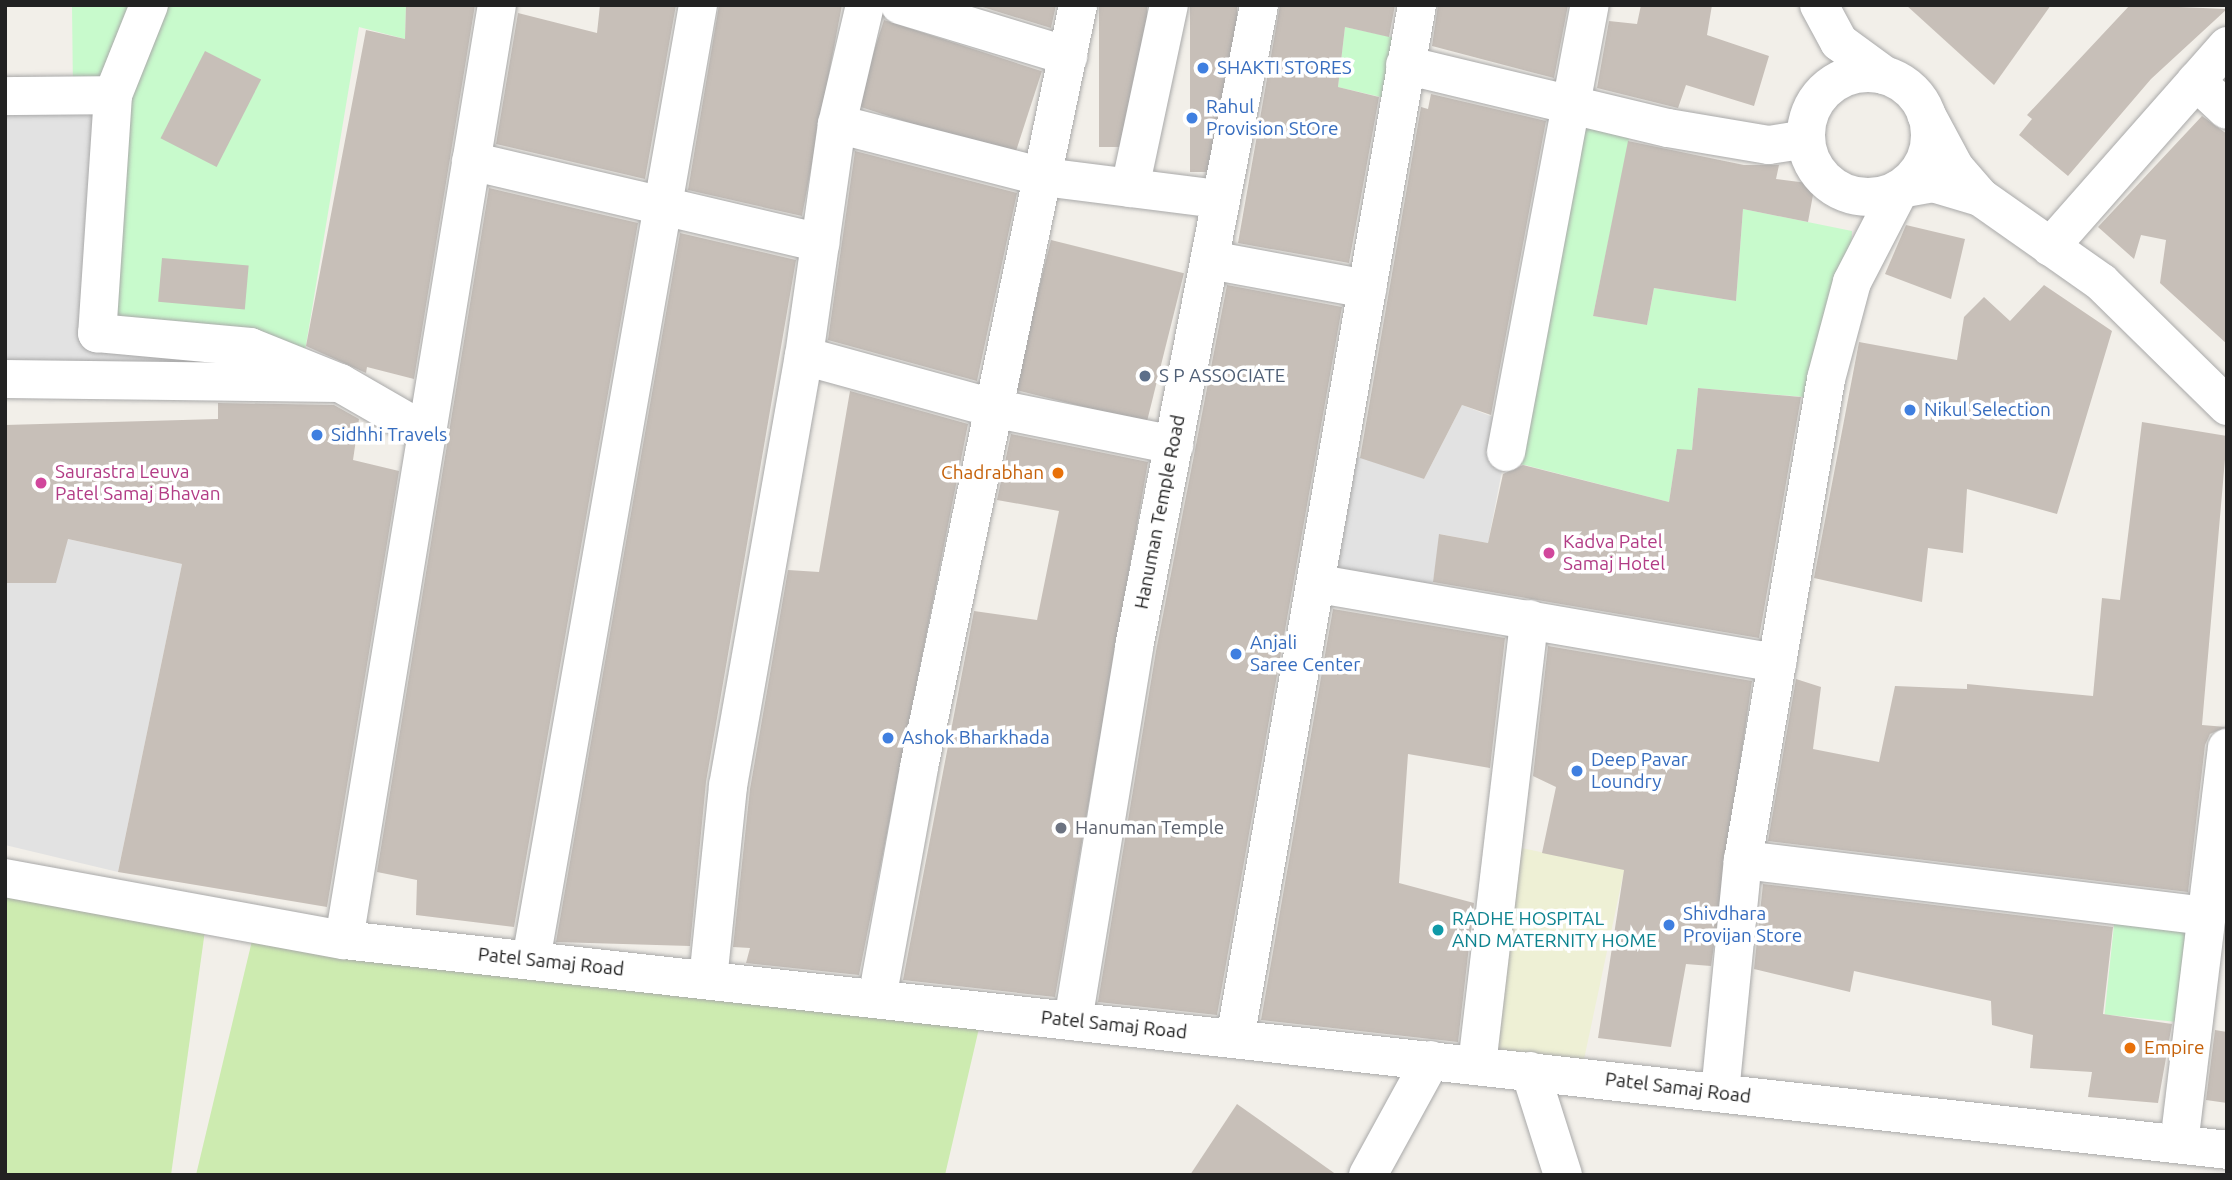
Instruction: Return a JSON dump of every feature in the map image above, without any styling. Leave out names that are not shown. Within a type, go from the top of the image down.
[{"type":"street","points":[[149,5],[113,95],[97,333],[250,347],[340,383],[427,433]]},
{"type":"street","points":[[344,940],[497,5]]},
{"type":"street","points":[[531,960],[698,5]]},
{"type":"street","points":[[708,980],[729,786],[804,356],[837,124],[866,5]]},
{"type":"street","points":[[900,5],[1068,56]]},
{"type":"street","points":[[877,999],[919,767],[997,409],[1078,5]]},
{"type":"street","points":[[1130,188],[1169,5]]},
{"type":"street","name":"Hanuman Temple Road","points":[[1073,1021],[1174,445],[1210,260],[1218,199],[1259,5]]},
{"type":"street","points":[[1235,1039],[1319,584],[1417,5]]},
{"type":"street","points":[[1506,452],[1568,104],[1590,5]]},
{"type":"street","points":[[1820,8],[1839,42],[1884,75],[1902,83],[1926,114],[1955,168],[1980,197],[2101,282],[2224,398]]},
{"type":"street","points":[[1820,8],[1825,64],[1805,139],[1821,177],[1838,190],[1858,198],[1933,183],[1980,197]]},
{"type":"street","points":[[2050,247],[2227,46]]},
{"type":"street","points":[[1405,65],[1568,104],[1769,145],[1805,139]]},
{"type":"street","points":[[1815,102],[1845,77],[1884,75]]},
{"type":"street","points":[[2196,82],[2227,110]]},
{"type":"street","points":[[5,96],[113,95]]},
{"type":"street","points":[[1720,1093],[1743,860],[1826,379],[1845,310],[1900,189],[1927,156],[1926,114]]},
{"type":"street","points":[[837,124],[1044,177],[1218,199]]},
{"type":"street","points":[[471,161],[664,202],[820,243]]},
{"type":"street","points":[[1838,190],[1852,231],[1845,310]]},
{"type":"street","points":[[1210,260],[1367,289]]},
{"type":"street","points":[[804,356],[997,409],[1174,445]]},
{"type":"street","points":[[5,379],[340,383]]},
{"type":"street","points":[[1319,584],[1777,663]]},
{"type":"street","points":[[1477,1065],[1529,619]]},
{"type":"street","points":[[2179,1144],[2227,748]]},
{"type":"street","points":[[1743,860],[2207,916]]},
{"type":"street","name":"Patel Samaj Road","points":[[5,878],[344,940],[2227,1150]]},
{"type":"street","points":[[1368,1175],[1431,1060]]},
{"type":"street","points":[[1530,1071],[1563,1175]]},
{"type":"green space","points":[[72,5],[406,5],[405,39],[359,27],[305,351],[97,333],[73,95]]},
{"type":"green space","points":[[1345,27],[1410,41],[1385,98],[1338,87]]},
{"type":"green space","points":[[1568,104],[1633,120],[1593,316],[1647,325],[1654,288],[1736,301],[1743,209],[1852,231],[1850,269],[1805,397],[1698,388],[1692,450],[1677,450],[1669,502],[1505,460]]},
{"type":"green space","points":[[1503,844],[1624,870],[1578,1088],[1457,1062]]},
{"type":"green space","points":[[5,878],[207,916],[171,1175],[5,1175]]},
{"type":"green space","points":[[2116,906],[2207,916],[2196,1024],[2105,1014]]},
{"type":"green space","points":[[256,924],[983,1011],[945,1175],[196,1175]]},
{"type":"shaded area","points":[[113,95],[98,333],[285,356],[5,379],[5,96]]},
{"type":"shaded area","points":[[1462,405],[1511,424],[1488,543],[1440,534],[1430,603],[1319,584],[1342,451],[1424,479]]},
{"type":"shaded area","points":[[68,539],[182,564],[118,872],[5,845],[5,583]]},
{"type":"building","points":[[406,5],[475,5],[414,379],[367,367],[366,373],[306,346],[366,30],[405,39]]},
{"type":"building","points":[[600,5],[676,5],[645,179],[496,144],[518,13],[597,33]]},
{"type":"building","points":[[719,5],[842,5],[802,216],[688,190]]},
{"type":"building","points":[[976,5],[1056,5],[1051,28]]},
{"type":"building","points":[[1099,5],[1147,5],[1147,147],[1099,147]]},
{"type":"building","points":[[1190,5],[1237,5],[1237,172],[1190,172]]},
{"type":"building","points":[[1280,5],[1395,5],[1389,37],[1345,27],[1338,87],[1379,97],[1349,263],[1238,243]]},
{"type":"building","points":[[1438,5],[1568,5],[1554,78],[1432,46]]},
{"type":"building","points":[[1641,5],[1712,5],[1707,35],[1769,56],[1754,106],[1686,85],[1678,108],[1597,88],[1609,21],[1637,24]]},
{"type":"building","points":[[1906,5],[2051,5],[1994,85]]},
{"type":"building","points":[[2130,5],[2227,9],[2151,79],[2068,176],[2019,135],[2032,119],[2027,115]]},
{"type":"building","points":[[884,20],[1042,71],[1014,157],[856,106]]},
{"type":"building","points":[[205,51],[261,80],[217,167],[161,138]]},
{"type":"building","points":[[1431,94],[1546,121],[1491,415],[1462,405],[1424,479],[1360,458],[1421,107],[1428,109]]},
{"type":"building","points":[[2202,116],[2227,134],[2227,344],[2160,283],[2166,240],[2141,235],[2134,259],[2098,227]]},
{"type":"building","points":[[1628,141],[1744,165],[1779,165],[1776,179],[1815,184],[1808,222],[1743,209],[1736,301],[1654,288],[1647,325],[1593,316]]},
{"type":"building","points":[[855,151],[1017,193],[977,381],[828,340]]},
{"type":"building","points":[[489,188],[638,223],[514,927],[416,915],[417,880],[377,872]]},
{"type":"building","points":[[1906,225],[1965,239],[1951,299],[1885,274]]},
{"type":"building","points":[[680,233],[796,260],[706,782],[690,946],[556,942]]},
{"type":"building","points":[[1051,240],[1184,273],[1147,423],[1014,389]]},
{"type":"building","points":[[162,258],[249,266],[245,309],[158,302]]},
{"type":"building","points":[[1227,285],[1342,307],[1217,1015],[1098,1002],[1156,651]]},
{"type":"building","points":[[2044,285],[2112,331],[2057,514],[1967,489],[1963,553],[1928,548],[1922,602],[1814,578],[1859,342],[1957,360],[1964,317],[1984,297],[2010,321]]},
{"type":"building","points":[[1698,388],[1801,397],[1759,638],[1433,582],[1439,534],[1488,543],[1503,474],[1523,465],[1669,502],[1677,449],[1692,450]]},
{"type":"building","points":[[850,391],[968,424],[859,975],[746,963],[750,948],[733,947],[750,789],[788,570],[819,572]]},
{"type":"building","points":[[218,403],[334,405],[359,419],[353,460],[399,471],[327,907],[118,872],[182,564],[68,539],[56,583],[5,583],[5,425],[218,419]]},
{"type":"building","points":[[2142,422],[2227,436],[2202,725],[2226,727],[2210,734],[2205,745],[2188,892],[1768,841],[1796,679],[1821,687],[1813,749],[1879,762],[1895,686],[1967,689],[1967,684],[2093,696],[2102,598],[2120,600]]},
{"type":"building","points":[[1011,434],[1148,462],[1055,997],[903,980],[974,611],[1037,620],[1059,511],[997,500]]},
{"type":"building","points":[[1333,609],[1505,638],[1490,768],[1408,754],[1399,883],[1474,903],[1458,1042],[1261,1020]]},
{"type":"building","points":[[1548,646],[1752,681],[1711,966],[1686,964],[1671,1047],[1598,1038],[1624,870],[1542,853],[1556,787],[1533,776]]},
{"type":"building","points":[[1763,884],[2113,927],[2103,1014],[2172,1024],[2158,1103],[2088,1097],[2092,1072],[2030,1068],[2033,1035],[1992,1025],[1991,1001],[1854,971],[1850,992],[1754,969]]},
{"type":"building","points":[[2215,1030],[2227,1032],[2227,1103],[2206,1100]]},
{"type":"building","points":[[1237,1104],[1337,1175],[1190,1175]]},
{"type":"place","name":"SHAKTI STORES","points":[[1203,68]]},
{"type":"place","name":"Rahul Provision StOre","points":[[1192,118]]},
{"type":"place","name":"S P ASSOCIATE","points":[[1145,376]]},
{"type":"place","name":"Nikul Selection","points":[[1910,410]]},
{"type":"place","name":"Sidhhi Travels","points":[[317,435]]},
{"type":"place","name":"Chadrabhan","points":[[1058,473]]},
{"type":"place","name":"Saurastra Leuva Patel Samaj Bhavan","points":[[41,483]]},
{"type":"place","name":"Kadva Patel Samaj Hotel","points":[[1549,553]]},
{"type":"place","name":"Anjali Saree Center","points":[[1236,654]]},
{"type":"place","name":"Ashok Bharkhada","points":[[888,738]]},
{"type":"place","name":"Deep Pavar Loundry","points":[[1577,771]]},
{"type":"place","name":"Hanuman Temple","points":[[1061,828]]},
{"type":"place","name":"Shivdhara Provijan Store","points":[[1669,925]]},
{"type":"place","name":"RADHE HOSPITAL AND MATERNITY HOME","points":[[1438,930]]},
{"type":"place","name":"Empire","points":[[2130,1048]]}]
